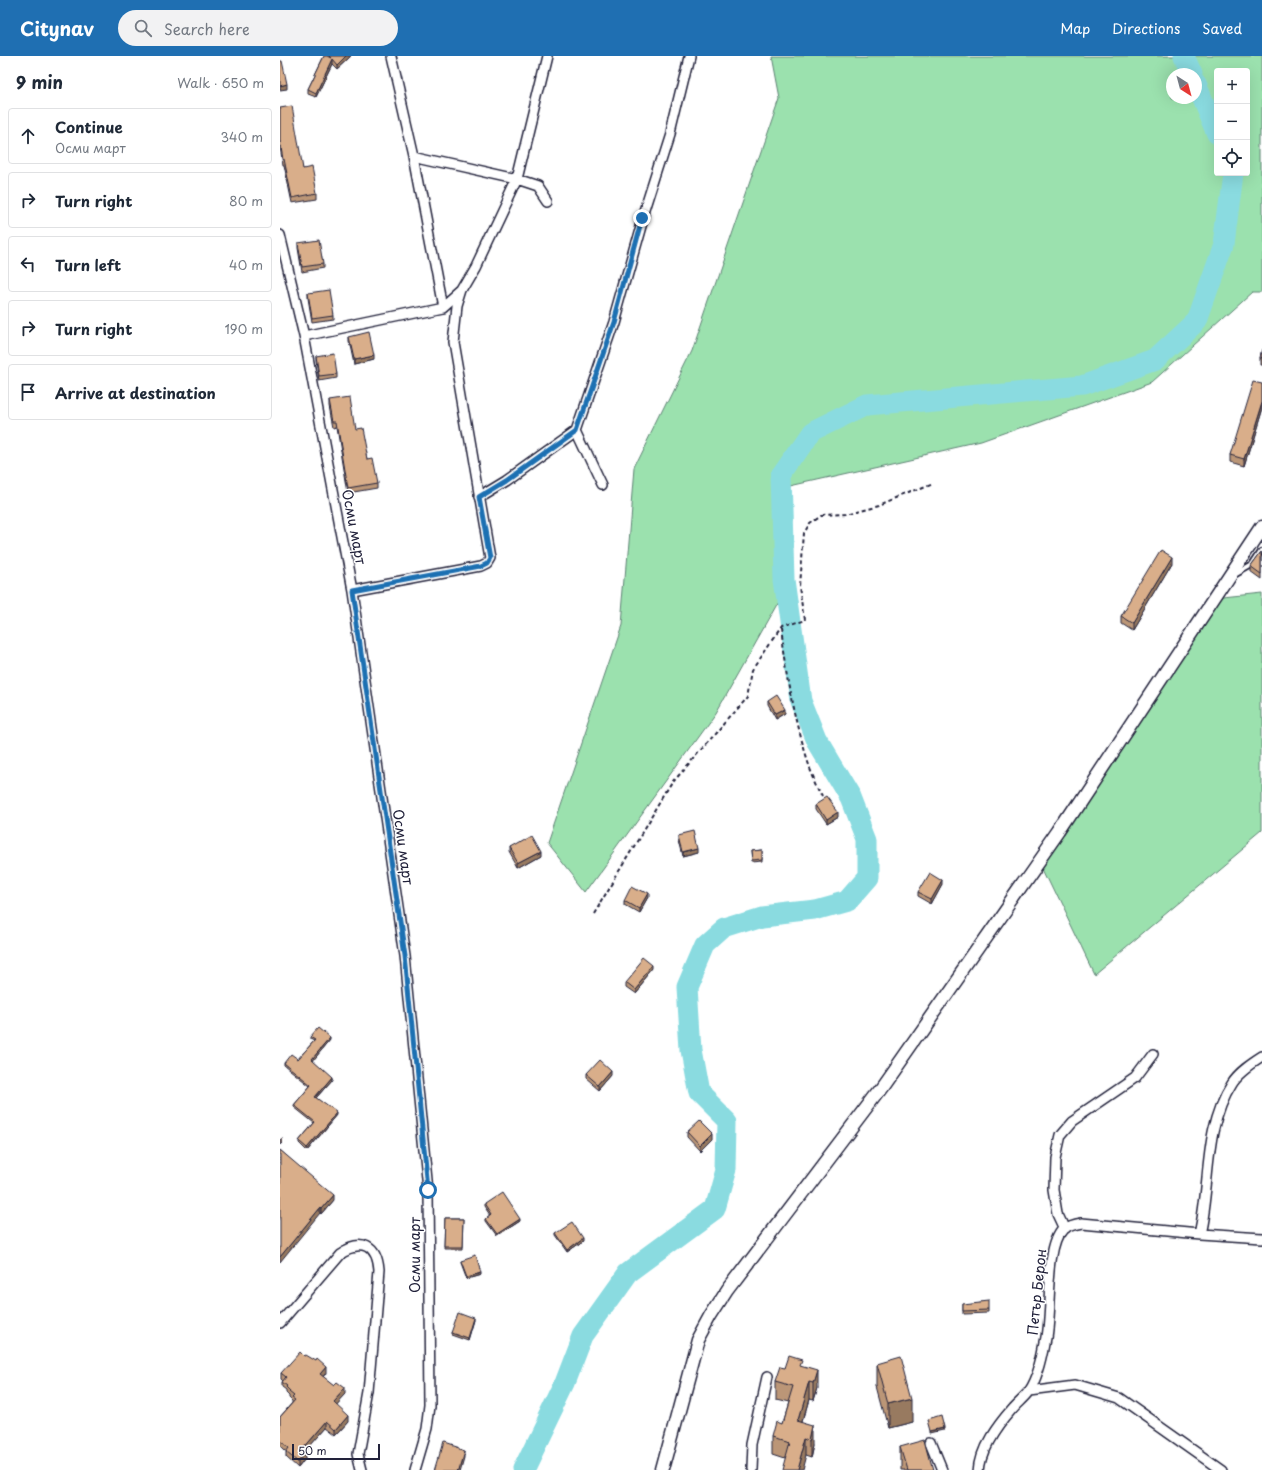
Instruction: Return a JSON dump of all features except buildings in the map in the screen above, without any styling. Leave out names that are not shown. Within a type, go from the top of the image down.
[{"type":"street","points":[[391,56],[414,156],[443,307]]},
{"type":"street","points":[[352,590],[481,566],[487,563],[490,558],[453,342],[457,306],[462,290],[476,266],[517,179],[548,56]]},
{"type":"street","points":[[479,497],[507,480],[577,430],[614,322],[642,218],[670,134],[689,56]]},
{"type":"street","points":[[414,156],[517,179],[538,186],[548,201]]},
{"type":"street","name":"Осми март","points":[[280,235],[304,336],[352,590],[405,956],[428,1190],[430,1405],[427,1429],[415,1470]]},
{"type":"street","points":[[304,336],[443,307],[462,290]]},
{"type":"street","points":[[577,430],[603,485]]},
{"type":"street","points":[[663,1470],[698,1340],[711,1316],[727,1291],[881,1088],[1056,838],[1262,527]]},
{"type":"street","points":[[1153,1054],[1135,1078],[1072,1121],[1060,1135],[1054,1157],[1054,1190],[1058,1214],[1065,1228],[1081,1223],[1199,1234],[1262,1238]]},
{"type":"street","points":[[1199,1234],[1204,1214],[1213,1131],[1221,1105],[1232,1082],[1248,1066],[1262,1057]]},
{"type":"street","name":"Петър Берон","points":[[980,1470],[980,1465],[986,1446],[996,1429],[1029,1391],[1039,1368],[1046,1340],[1053,1255],[1058,1238],[1065,1228]]},
{"type":"street","points":[[280,1323],[340,1253],[348,1248],[358,1245],[372,1250],[378,1261],[379,1272],[369,1393],[358,1454],[362,1470]]},
{"type":"street","points":[[751,1470],[752,1445],[767,1377]]},
{"type":"street","points":[[1029,1391],[1075,1385],[1119,1398],[1221,1470]]},
{"type":"street","points":[[931,1443],[942,1470]]},
{"type":"lane","points":[[1226,580],[1253,564],[1262,550]]},
{"type":"path","points":[[593,914],[673,782],[748,696],[753,670],[781,628],[805,620],[800,586],[804,533],[810,523],[821,515],[845,514],[879,505],[933,483]]},
{"type":"path","points":[[781,628],[787,671],[797,717],[810,767],[824,798]]},
{"type":"green space","points":[[771,56],[1262,56],[1262,292],[1252,292],[1152,382],[981,443],[782,488],[779,600],[716,712],[586,892],[547,843],[621,626],[634,469],[692,351],[779,98]]},
{"type":"green space","points":[[1262,594],[1262,833],[1094,974],[1040,861],[1214,599]]},
{"type":"waterway","points":[[1184,56],[1189,68]]},
{"type":"waterway","points":[[1202,98],[1214,127]]},
{"type":"waterway","points":[[523,1470],[565,1383],[583,1336],[628,1273],[715,1209],[726,1170],[727,1121],[699,1093],[691,1050],[687,987],[705,945],[724,928],[762,916],[815,910],[847,901],[867,878],[867,839],[851,798],[817,741],[801,701],[784,579],[781,475],[810,433],[867,405],[1082,386],[1155,360],[1197,321],[1224,244],[1233,176]]},
{"type":"route","points":[[428,1190],[405,956],[352,590],[481,566],[487,563],[490,558],[479,497],[507,480],[577,430],[614,322],[642,218]]}]
